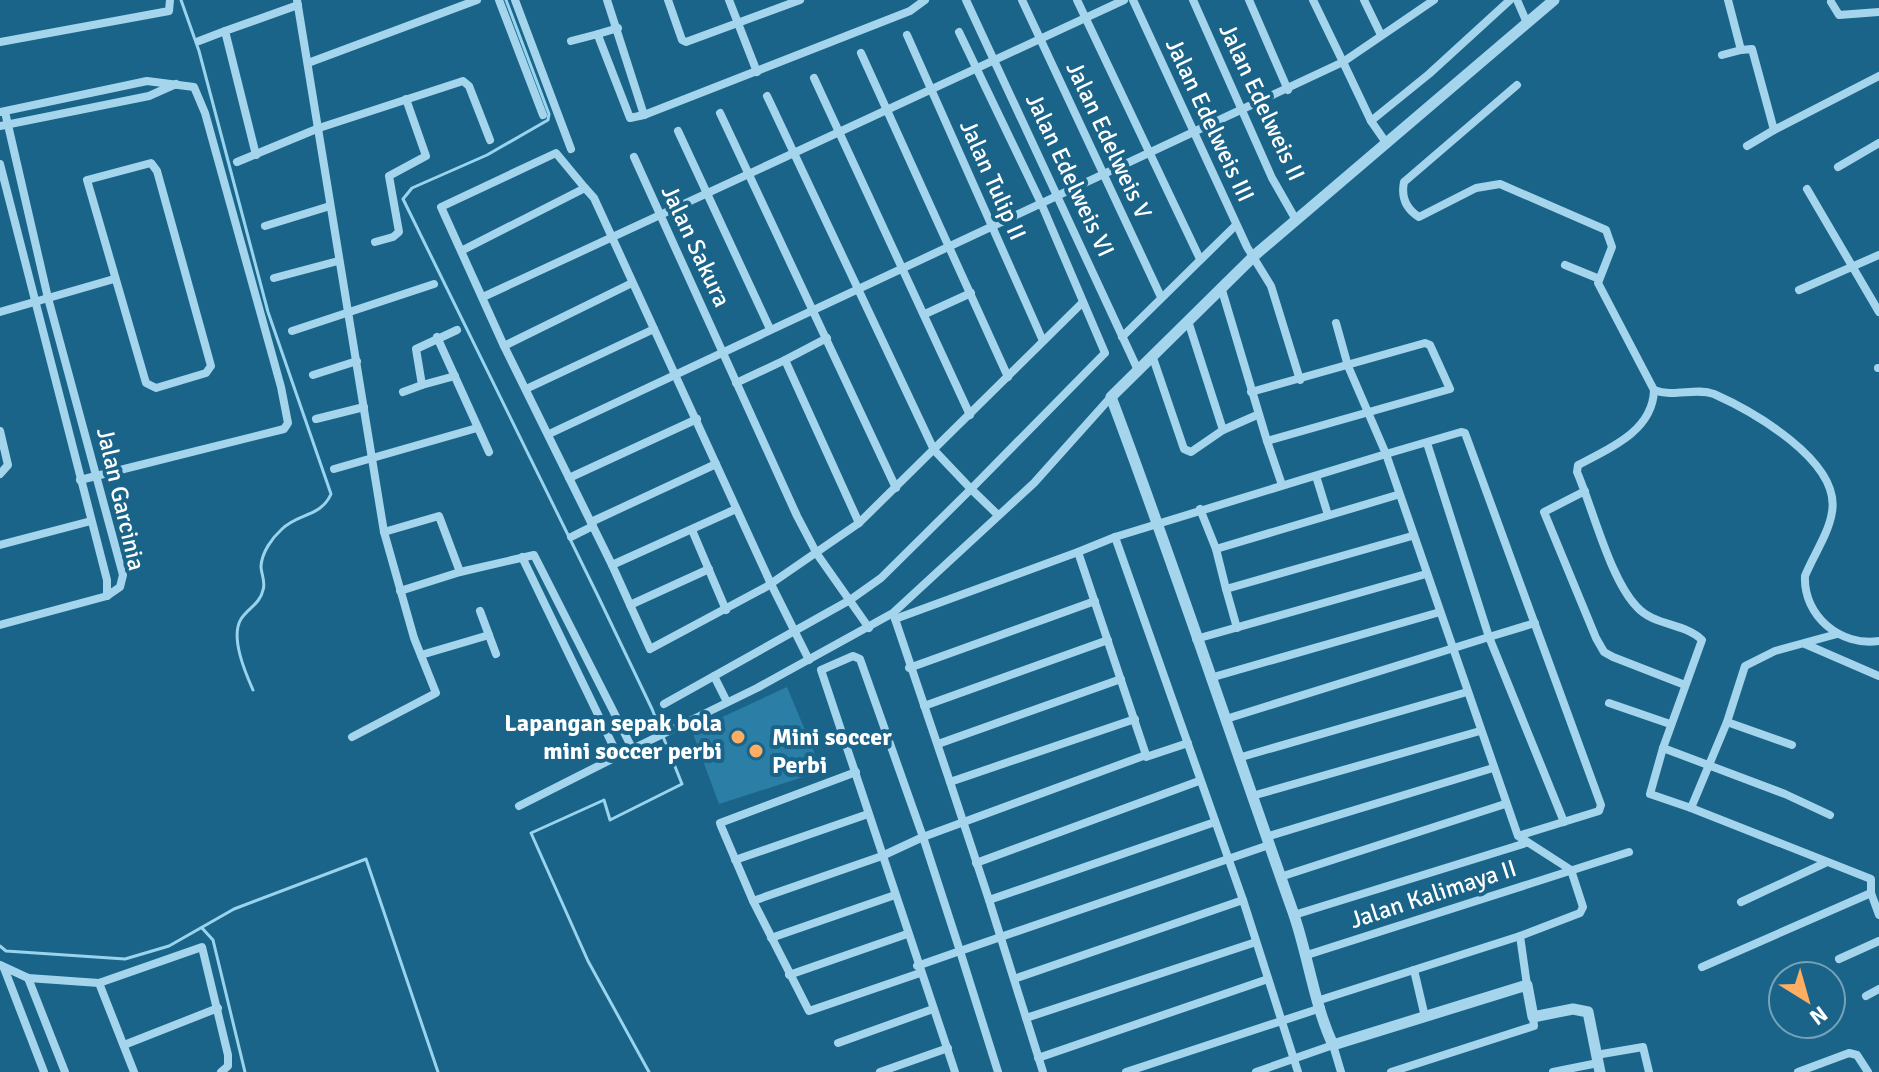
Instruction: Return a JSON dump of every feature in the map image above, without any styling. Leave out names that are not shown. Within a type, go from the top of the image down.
[{"type":"street","points":[[0,42],[169,11],[170,0]]},
{"type":"street","points":[[308,63],[477,0]]},
{"type":"street","points":[[499,0],[543,115]]},
{"type":"street","points":[[515,0],[571,149]]},
{"type":"street","points":[[607,0],[644,115]]},
{"type":"street","points":[[668,0],[684,42],[800,0]]},
{"type":"street","points":[[729,0],[757,72]]},
{"type":"street","points":[[907,0],[910,11]]},
{"type":"street","points":[[598,34],[630,118],[910,11],[925,0]]},
{"type":"street","name":"Jalan Edelweis VI","points":[[966,0],[986,64],[1048,199],[1135,365]]},
{"type":"street","name":"Jalan Edelweis V","points":[[1022,0],[1161,297]]},
{"type":"street","points":[[1077,0],[1200,259]]},
{"type":"street","points":[[483,297],[707,196],[1124,0]]},
{"type":"street","name":"Jalan Edelweis III","points":[[1133,0],[1238,228],[1271,286],[1300,380]]},
{"type":"street","name":"Jalan Edelweis II","points":[[1193,0],[1293,213]]},
{"type":"street","points":[[1249,0],[1288,90]]},
{"type":"street","points":[[1313,0],[1371,121],[1387,144]]},
{"type":"street","points":[[1364,0],[1381,35]]},
{"type":"street","points":[[1371,121],[1429,74],[1510,0]]},
{"type":"street","points":[[1517,0],[1527,23]]},
{"type":"street","points":[[894,616],[995,513],[1034,483],[1111,397],[1135,365],[1152,355],[1188,321],[1251,251],[1293,213],[1364,165],[1554,0]]},
{"type":"street","points":[[1728,0],[1741,50]]},
{"type":"street","points":[[199,41],[297,2],[384,532],[400,591],[435,690],[433,697],[352,737]]},
{"type":"street","points":[[549,434],[902,266],[1288,90],[1343,62],[1430,2]]},
{"type":"street","points":[[1831,2],[1839,15],[1879,12]]},
{"type":"street","points":[[571,41],[618,28]]},
{"type":"street","points":[[225,31],[256,155]]},
{"type":"street","points":[[664,704],[795,633],[881,578],[974,491],[1105,353],[1082,303],[1048,199],[986,64],[959,32]]},
{"type":"street","name":"Jalan Tulip II","points":[[907,35],[1043,341]]},
{"type":"street","points":[[1722,55],[1752,49],[1774,130]]},
{"type":"street","points":[[861,53],[1008,377]]},
{"type":"street","points":[[1747,146],[1879,76]]},
{"type":"street","points":[[814,78],[970,415]]},
{"type":"street","points":[[3,112],[147,81],[194,87],[199,93],[288,423],[284,429],[80,480]]},
{"type":"street","points":[[4,126],[149,96],[177,83]]},
{"type":"street","points":[[237,162],[319,128],[406,99],[467,83],[490,140]]},
{"type":"street","points":[[1517,85],[1404,182],[1402,193],[1407,206],[1419,217],[1476,188],[1500,184],[1520,190],[1606,230],[1612,247],[1597,278]]},
{"type":"street","points":[[767,96],[934,450],[995,513]]},
{"type":"street","points":[[375,242],[399,232],[389,176],[426,156],[406,99]]},
{"type":"street","name":"Jalan Garcinia","points":[[3,112],[48,298],[123,575],[120,587],[107,596]]},
{"type":"street","points":[[720,113],[814,307],[896,488]]},
{"type":"street","points":[[678,131],[770,329]]},
{"type":"street","points":[[1838,167],[1879,143]]},
{"type":"street","points":[[650,649],[504,346],[441,207],[556,153],[585,188],[613,238],[736,509],[809,660]]},
{"type":"street","name":"Jalan Sakura","points":[[634,157],[817,554],[869,628]]},
{"type":"street","points":[[151,163],[157,171],[211,366],[206,373],[150,388],[114,279],[87,180],[151,163]]},
{"type":"street","name":"Jalan Garcinia","points":[[0,164],[107,580],[107,596]]},
{"type":"street","points":[[461,251],[585,188]]},
{"type":"street","points":[[1807,189],[1879,312]]},
{"type":"street","points":[[265,226],[330,206]]},
{"type":"street","points":[[1123,340],[1200,259],[1238,228]]},
{"type":"street","points":[[1799,290],[1879,255]]},
{"type":"street","points":[[274,278],[338,261]]},
{"type":"street","points":[[1565,265],[1597,278],[1654,390],[1651,406],[1632,434],[1578,465],[1577,472],[1612,561],[1636,606],[1655,621],[1702,640],[1670,724],[1650,794],[1871,879],[1871,893],[1879,915]]},
{"type":"street","points":[[0,312],[114,279]]},
{"type":"street","points":[[504,346],[632,283]]},
{"type":"street","points":[[292,331],[434,284]]},
{"type":"street","points":[[1221,287],[1257,415],[1282,485]]},
{"type":"street","points":[[925,314],[971,293]]},
{"type":"street","points":[[641,654],[771,584],[859,523],[1082,303]]},
{"type":"street","points":[[1188,321],[1223,430]]},
{"type":"street","points":[[1126,1072],[1284,1020],[1414,970],[1520,936],[1580,913],[1583,907],[1571,870],[1518,836],[1397,495],[1386,454],[1348,366],[1336,323]]},
{"type":"street","points":[[526,389],[654,329]]},
{"type":"street","points":[[422,385],[416,349],[457,330]]},
{"type":"street","points":[[437,337],[489,452]]},
{"type":"street","points":[[736,383],[827,338]]},
{"type":"street","points":[[1251,392],[1425,343],[1430,345],[1450,389],[1267,441]]},
{"type":"street","points":[[1152,355],[1184,449],[1191,452],[1223,430],[1257,415]]},
{"type":"street","points":[[785,360],[859,523]]},
{"type":"street","points":[[313,375],[357,361]]},
{"type":"street","points":[[403,392],[455,376]]},
{"type":"street","points":[[1654,390],[1675,395],[1707,391],[1725,399],[1782,432],[1815,467],[1826,482],[1832,513],[1805,576],[1804,587],[1823,623],[1837,634],[1855,640],[1879,641]]},
{"type":"street","points":[[1111,397],[1159,523],[1196,639],[1294,915],[1341,1072]]},
{"type":"street","points":[[316,419],[364,407]]},
{"type":"street","points":[[569,478],[697,419]]},
{"type":"street","points":[[334,469],[477,428]]},
{"type":"street","points":[[0,431],[3,472]]},
{"type":"street","points":[[519,806],[894,616],[1200,509],[1465,433],[1601,805],[1599,811],[1518,836]]},
{"type":"street","points":[[1427,443],[1489,637],[1564,822]]},
{"type":"street","points":[[571,537],[716,464]]},
{"type":"street","points":[[1316,476],[1328,515]]},
{"type":"street","points":[[1585,491],[1544,512],[1596,638],[1604,652],[1613,657],[1685,685]]},
{"type":"street","points":[[1216,549],[1397,495]]},
{"type":"street","points":[[612,565],[736,509]]},
{"type":"street","points":[[1200,509],[1216,549],[1237,628]]},
{"type":"street","points":[[384,532],[439,516],[460,572]]},
{"type":"street","points":[[0,545],[91,521]]},
{"type":"street","points":[[692,530],[726,610]]},
{"type":"street","points":[[1226,589],[1412,536]]},
{"type":"street","points":[[1115,537],[1199,781],[1230,861],[1284,1020],[1298,1072]]},
{"type":"street","points":[[1078,552],[1146,757]]},
{"type":"street","points":[[400,591],[460,572],[535,556],[632,748]]},
{"type":"street","points":[[522,557],[618,756]]},
{"type":"street","points":[[630,605],[709,569]]},
{"type":"street","points":[[1196,639],[1426,574]]},
{"type":"street","points":[[0,625],[107,596]]},
{"type":"street","points":[[909,668],[1095,601]]},
{"type":"street","points":[[480,611],[496,654]]},
{"type":"street","points":[[1210,678],[1440,612]]},
{"type":"street","points":[[894,616],[909,668],[964,821],[1043,1072]]},
{"type":"street","points":[[1226,719],[1535,623]]},
{"type":"street","points":[[1691,808],[1727,722],[1745,666],[1755,658],[1837,634]]},
{"type":"street","points":[[421,655],[489,635]]},
{"type":"street","points":[[924,706],[1108,640]]},
{"type":"street","points":[[1804,643],[1879,676]]},
{"type":"street","points":[[955,1072],[918,969],[821,670],[856,655],[923,837],[998,1072]]},
{"type":"street","points":[[714,676],[727,702]]},
{"type":"street","points":[[938,744],[1121,679]]},
{"type":"street","points":[[1238,758],[1467,692]]},
{"type":"street","points":[[1609,703],[1670,724]]},
{"type":"street","points":[[950,782],[1135,719]]},
{"type":"street","points":[[1727,722],[1792,745]]},
{"type":"street","points":[[1252,796],[1480,731]]},
{"type":"street","points":[[753,901],[882,856],[964,821],[1188,743]]},
{"type":"street","points":[[1663,748],[1710,764],[1830,815]]},
{"type":"street","points":[[856,772],[720,823],[753,901],[809,1011],[960,951],[1230,861],[1268,841],[1493,768]]},
{"type":"street","points":[[976,863],[1199,781]]},
{"type":"street","points":[[1280,877],[1505,804]]},
{"type":"street","points":[[735,860],[868,814]]},
{"type":"street","points":[[989,900],[1215,822]]},
{"type":"street","points":[[1294,915],[1526,843]]},
{"type":"street","name":"Jalan Kalimaya II","points":[[1307,955],[1629,852]]},
{"type":"street","points":[[1741,902],[1825,863]]},
{"type":"street","points":[[1702,967],[1871,893]]},
{"type":"street","points":[[771,938],[895,895]]},
{"type":"street","points":[[1014,979],[1243,900]]},
{"type":"street","points":[[789,975],[907,934]]},
{"type":"street","points":[[1520,936],[1533,1021]]},
{"type":"street","points":[[1839,959],[1879,941]]},
{"type":"street","points":[[1026,1018],[1256,942]]},
{"type":"street","points":[[2,967],[28,978],[99,983],[202,947],[228,1055],[228,1066],[221,1072]]},
{"type":"street","points":[[2,967],[44,1072]]},
{"type":"street","points":[[1414,970],[1425,1017]]},
{"type":"street","points":[[28,978],[65,1072]]},
{"type":"street","points":[[1038,1058],[1268,979]]},
{"type":"street","points":[[99,983],[134,1072]]},
{"type":"street","points":[[1256,1072],[1527,985]]},
{"type":"street","points":[[1866,996],[1879,989]]},
{"type":"street","points":[[124,1045],[218,1008]]},
{"type":"street","points":[[838,1043],[933,1009]]},
{"type":"street","points":[[1391,1072],[1573,1009],[1588,1012],[1598,1063]]},
{"type":"street","points":[[1556,1071],[1598,1063],[1643,1047],[1649,1072]]},
{"type":"street","points":[[880,1072],[948,1048]]},
{"type":"street","points":[[1798,1072],[1849,1053],[1857,1055],[1868,1072]]},
{"type":"shaded area","name":"Mini soccer Perbi","points":[[787,687],[822,771],[719,804],[692,731]]},
{"type":"waterway","points":[[181,0],[199,51],[268,312],[331,494],[321,507],[282,529],[263,556],[264,584],[261,595],[241,619],[237,635],[240,654],[253,690]]},
{"type":"waterway","points":[[506,0],[549,114],[548,120],[487,155],[412,188],[403,199],[652,709],[682,784],[610,820],[604,800],[531,833],[588,961],[649,1072]]},
{"type":"waterway","points":[[0,946],[6,951],[125,959],[169,946],[234,909],[366,859],[438,1072]]},
{"type":"waterway","points":[[202,928],[213,940],[245,1072]]},
{"type":"place","name":"Lapangan sepak bola mini soccer perbi","points":[[738,737]]},
{"type":"place","name":"Mini soccer Perbi","points":[[756,751]]}]
